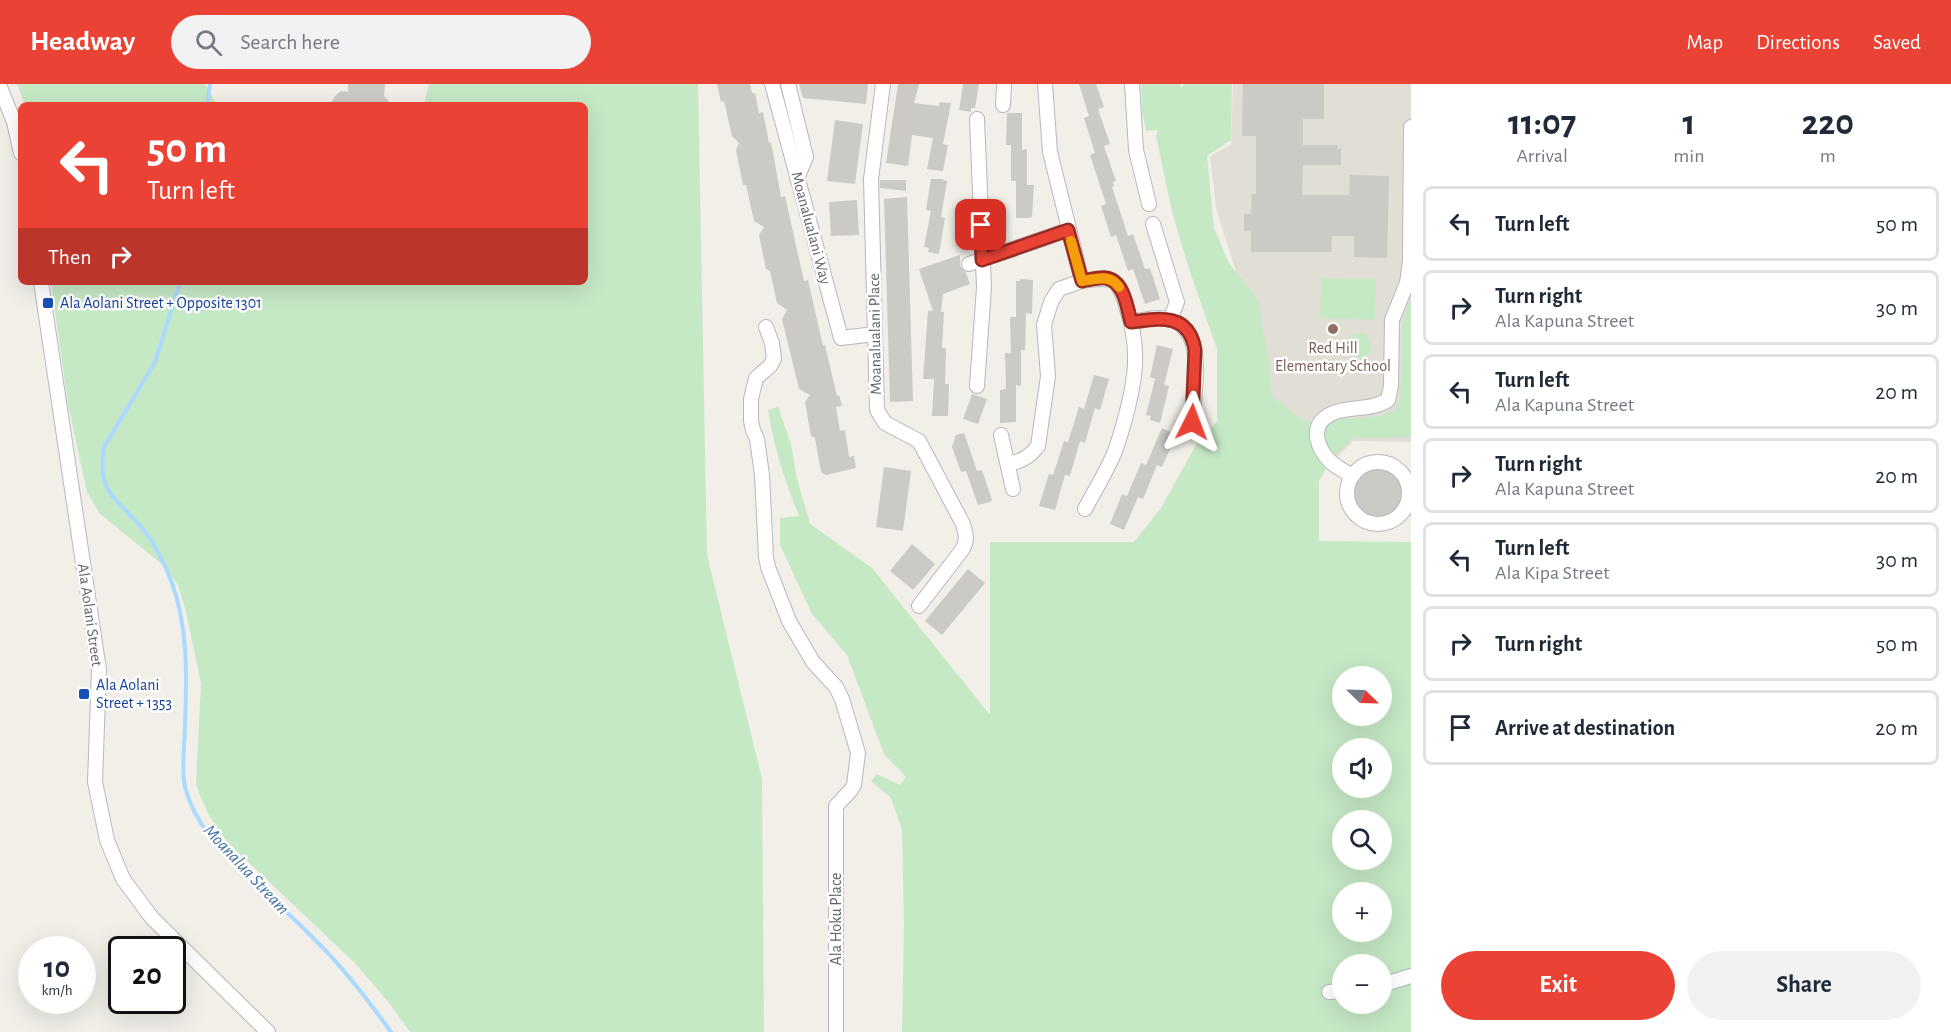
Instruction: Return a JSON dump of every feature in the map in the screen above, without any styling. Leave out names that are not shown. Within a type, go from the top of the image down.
[{"type":"street","name":"Moanalualani Way","points":[[772,84],[840,338],[875,334]]},
{"type":"street","points":[[788,84],[806,157],[797,178]]},
{"type":"street","name":"Moanalualani Place","points":[[883,84],[871,179],[877,410],[885,423],[919,441],[967,535],[966,544],[962,550],[919,606]]},
{"type":"street","points":[[1003,105],[1005,84]]},
{"type":"street","points":[[1045,84],[1050,152],[1082,281]]},
{"type":"street","points":[[1132,84],[1136,150],[1149,204]]},
{"type":"street","points":[[0,87],[14,122],[18,140]]},
{"type":"street","points":[[977,119],[976,262],[984,288],[977,386]]},
{"type":"street","points":[[1352,476],[1332,462],[1316,441],[1316,430],[1329,415],[1379,406],[1388,400],[1391,386],[1392,320],[1407,284],[1410,261],[1411,127]]},
{"type":"street","points":[[1153,224],[1178,302],[1170,320]]},
{"type":"street","points":[[976,262],[1068,230]]},
{"type":"street","points":[[1008,464],[1017,463],[1031,455],[1038,446],[1048,376],[1044,325],[1051,302],[1059,289],[1082,281],[1105,278],[1115,281],[1122,292],[1131,322],[1136,352],[1135,376],[1131,398],[1114,454],[1084,509]]},
{"type":"street","name":"Ala Aolani Street","points":[[41,285],[99,670],[95,782],[107,840],[123,879],[152,918],[268,1032]]},
{"type":"street","points":[[1131,322],[1159,318],[1170,320],[1184,327],[1194,342],[1196,359],[1192,422]]},
{"type":"street","name":"Ala Hoku Place","points":[[766,327],[772,343],[774,359],[770,366],[756,378],[751,410],[762,475],[768,567],[789,621],[813,662],[836,687],[842,699],[858,753],[854,785],[836,806],[836,1032]]},
{"type":"street","points":[[1001,435],[1013,489]]},
{"type":"street","points":[[1370,463],[1392,465],[1407,481],[1409,495],[1404,510],[1393,520],[1386,522],[1371,523],[1358,516],[1353,511],[1347,497],[1352,476],[1357,470],[1370,463]]},
{"type":"street","points":[[1392,982],[1411,976]]},
{"type":"shaded area","name":"Red Hill Elementary School","points":[[1233,84],[1411,84],[1411,442],[1353,441],[1328,469],[1266,407],[1269,384],[1240,275],[1237,275],[1216,208],[1210,156],[1231,145]]},
{"type":"green space","points":[[17,84],[205,84],[215,102],[24,102]]},
{"type":"green space","points":[[429,84],[698,84],[707,555],[762,779],[764,1032],[410,1032],[390,1004],[355,963],[228,843],[208,814],[196,785],[201,683],[178,585],[162,564],[100,514],[87,492],[68,404],[51,285],[588,285],[588,102],[425,102]]},
{"type":"green space","points":[[1141,84],[1180,84],[1181,88],[1185,84],[1232,84],[1231,140],[1207,156],[1214,228],[1229,263],[1258,299],[1272,397],[1306,422],[1380,416],[1393,411],[1400,402],[1402,323],[1411,297],[1411,437],[1353,438],[1332,458],[1319,481],[1319,541],[1411,542],[1411,1032],[902,1032],[904,924],[902,830],[891,798],[871,781],[877,774],[900,785],[906,777],[884,754],[847,655],[812,614],[780,545],[780,518],[799,516],[780,464],[768,410],[778,407],[791,444],[797,479],[810,524],[872,568],[990,715],[990,542],[1134,542],[1161,508],[1197,443],[1217,422],[1217,349],[1172,212],[1156,136],[1158,130],[1146,131],[1142,111]]},
{"type":"green space","points":[[1321,278],[1376,279],[1375,320],[1320,318]]},
{"type":"green space","points":[[1355,333],[1364,333],[1370,341],[1371,352],[1364,360],[1360,360],[1346,347],[1347,341]]},
{"type":"building","points":[[348,84],[385,84],[384,96],[389,102],[332,102],[341,91],[348,92]]},
{"type":"building","points":[[717,84],[750,84],[752,93],[755,93],[759,113],[763,112],[781,197],[785,196],[804,281],[808,280],[823,346],[825,345],[837,396],[839,395],[842,406],[836,407],[840,431],[845,430],[849,457],[854,456],[856,468],[826,475],[821,472],[805,402],[810,395],[799,389],[782,319],[787,310],[777,303],[770,271],[766,269],[759,235],[764,227],[754,221],[746,185],[743,185],[736,150],[739,143],[732,136],[724,101],[721,102]]},
{"type":"building","points":[[799,84],[868,84],[866,104],[803,98]]},
{"type":"building","points":[[898,84],[919,84],[914,103],[939,106],[940,102],[951,103],[943,144],[948,145],[943,171],[927,169],[933,138],[912,135],[908,166],[886,163]]},
{"type":"building","points":[[963,84],[979,84],[975,108],[971,108],[971,112],[959,110]]},
{"type":"building","points":[[1079,84],[1096,84],[1104,107],[1098,109],[1110,144],[1104,146],[1116,181],[1113,182],[1112,187],[1128,236],[1133,234],[1145,269],[1150,268],[1160,299],[1145,304],[1133,269],[1128,271],[1116,235],[1111,237],[1101,206],[1106,204],[1090,155],[1095,153],[1084,118],[1089,116]]},
{"type":"building","points":[[1243,84],[1324,84],[1324,119],[1303,119],[1303,145],[1338,145],[1337,149],[1341,149],[1341,165],[1303,165],[1302,195],[1349,195],[1350,175],[1389,176],[1387,258],[1354,257],[1354,236],[1332,236],[1331,252],[1251,252],[1251,231],[1244,231],[1244,214],[1251,214],[1252,194],[1256,194],[1256,136],[1242,136]]},
{"type":"building","points":[[1007,113],[1022,113],[1022,150],[1027,149],[1027,185],[1034,185],[1032,217],[1029,218],[1016,218],[1016,181],[1011,181],[1011,145],[1006,145]]},
{"type":"building","points":[[835,120],[863,124],[855,184],[827,181]]},
{"type":"building","points":[[931,179],[947,181],[941,217],[945,218],[939,254],[928,252],[929,248],[924,247],[931,211],[926,210]]},
{"type":"building","points":[[880,180],[906,180],[906,191],[880,188]]},
{"type":"building","points":[[907,197],[913,401],[890,402],[884,199]]},
{"type":"building","points":[[857,200],[859,235],[831,236],[829,202]]},
{"type":"building","points":[[960,255],[960,266],[966,273],[970,284],[943,294],[941,312],[944,312],[942,348],[946,348],[945,384],[949,384],[948,416],[932,416],[934,379],[923,379],[928,311],[933,311],[919,269]]},
{"type":"building","points":[[1033,280],[1032,314],[1026,313],[1025,350],[1021,350],[1021,386],[1016,385],[1016,422],[1000,423],[1000,390],[1006,389],[1005,353],[1011,353],[1010,317],[1016,317],[1016,281]]},
{"type":"building","points":[[1157,345],[1173,349],[1164,385],[1169,386],[1160,423],[1150,420],[1151,416],[1146,415],[1155,379],[1150,377]]},
{"type":"building","points":[[1094,375],[1109,379],[1100,410],[1095,408],[1085,443],[1080,441],[1070,476],[1065,475],[1055,510],[1039,506],[1049,474],[1053,475],[1064,441],[1068,442],[1079,407],[1084,409]]},
{"type":"building","points":[[972,394],[987,399],[978,424],[963,419]]},
{"type":"building","points":[[1162,428],[1173,433],[1172,436],[1175,438],[1162,467],[1157,465],[1143,499],[1138,497],[1124,530],[1110,524],[1122,494],[1127,496],[1141,463],[1146,465]]},
{"type":"building","points":[[964,433],[977,471],[982,470],[992,500],[990,502],[978,505],[966,471],[961,472],[952,447],[956,435]]},
{"type":"building","points":[[1378,465],[1398,473],[1405,485],[1405,493],[1397,512],[1391,517],[1377,520],[1358,512],[1350,492],[1351,485],[1360,480],[1360,472]]},
{"type":"building","points":[[884,467],[911,471],[903,531],[876,527]]},
{"type":"building","points":[[912,544],[935,564],[913,590],[890,571]]},
{"type":"building","points":[[968,569],[985,583],[942,635],[925,621]]},
{"type":"waterway","name":"Moanalua Stream","points":[[207,102],[210,84]]},
{"type":"waterway","name":"Moanalua Stream","points":[[179,285],[155,362],[104,447],[103,475],[110,493],[142,528],[159,554],[177,600],[185,652],[183,764],[185,787],[196,815],[212,839],[336,962],[391,1032]]},
{"type":"slow traffic","points":[[1071,241],[1082,281],[1105,278],[1115,281],[1119,287]]},
{"type":"place","name":"Ala Aolani Street + Opposite 1301","points":[[48,303]]},
{"type":"place","name":"Red Hill Elementary School","points":[[1333,329]]},
{"type":"place","name":"Ala Aolani Street + 1353","points":[[84,694]]},
{"type":"route","points":[[981,225],[982,260],[1068,230],[1082,281],[1105,278],[1115,281],[1122,292],[1131,322],[1159,318],[1170,320],[1184,327],[1194,342],[1196,359],[1192,422]]}]
